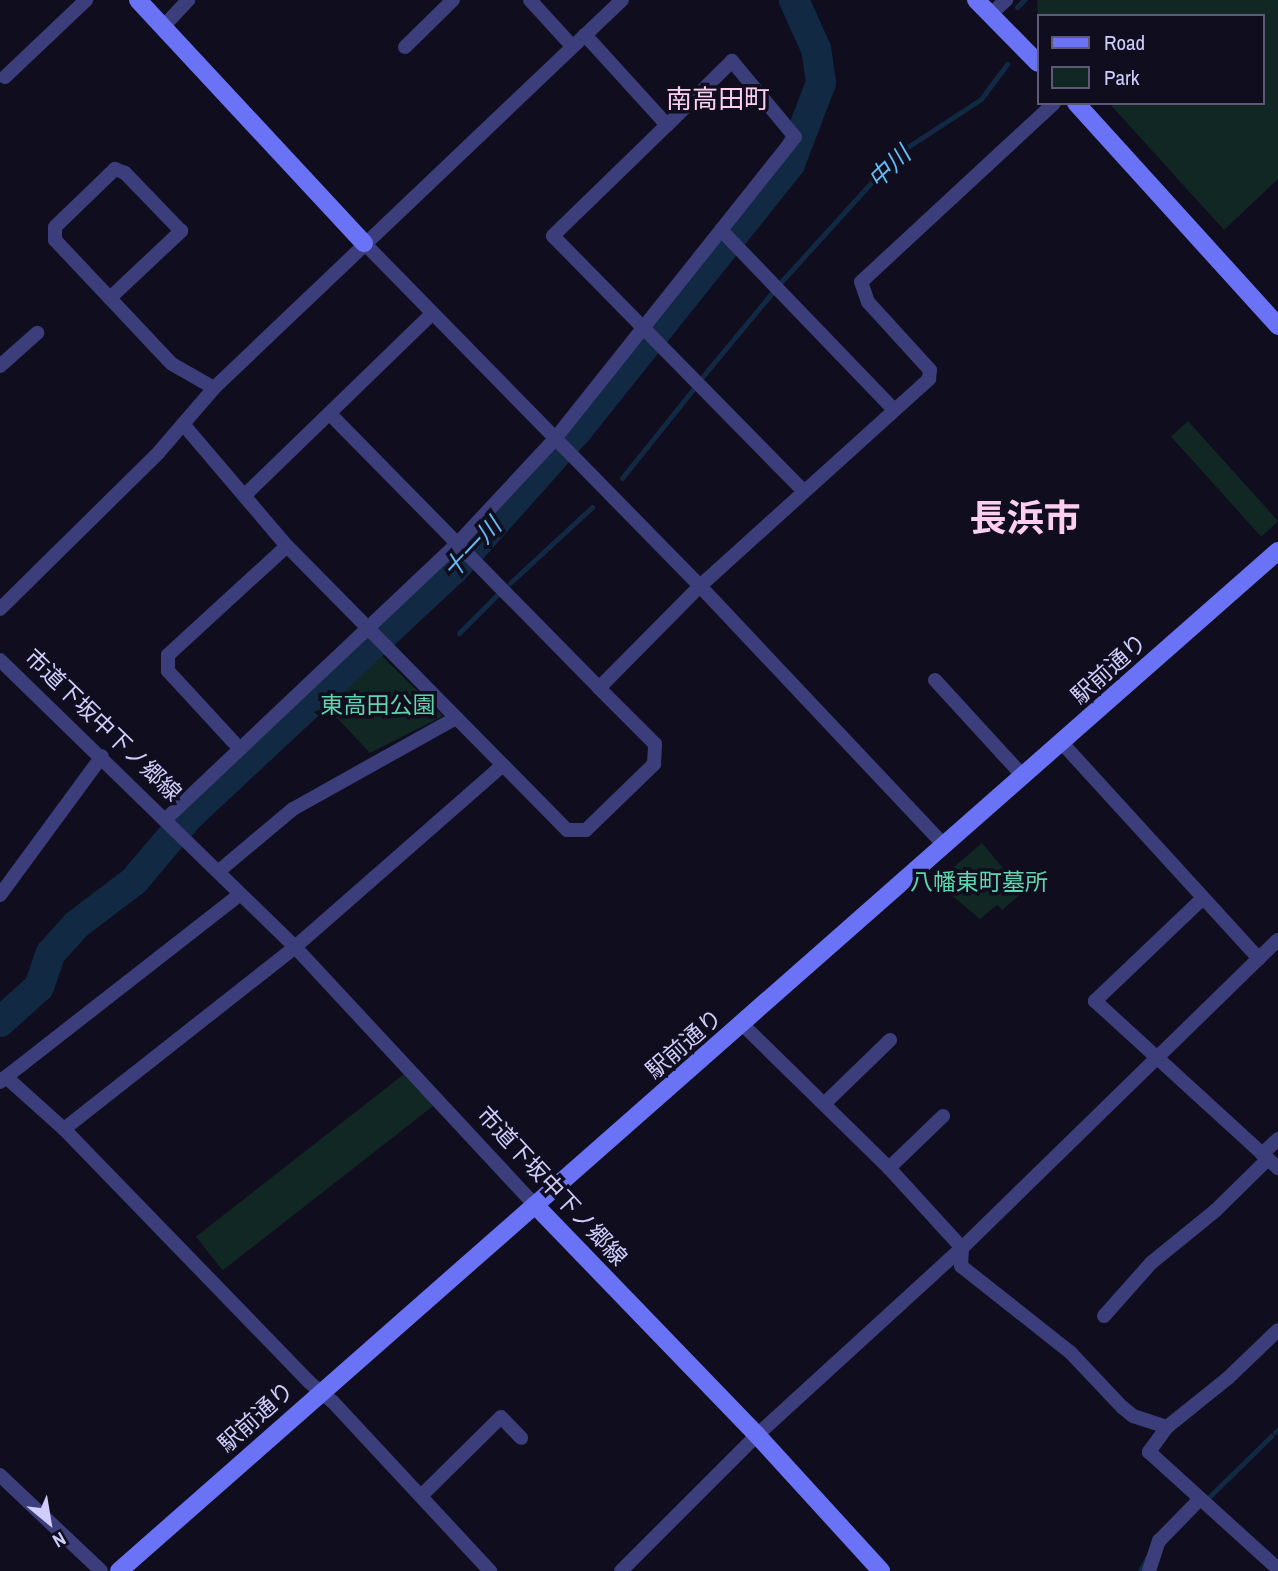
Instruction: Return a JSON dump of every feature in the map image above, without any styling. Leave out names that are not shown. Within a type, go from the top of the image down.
[{"type":"main road","points":[[138,0],[364,243]]},
{"type":"main road","points":[[976,0],[1036,61]]},
{"type":"main road","points":[[1078,105],[1278,326]]},
{"type":"main road","name":"駅前通り","points":[[119,1571],[1277,555]]},
{"type":"main road","name":"市道下坂中下ノ郷線","points":[[535,1205],[757,1434],[881,1571]]},
{"type":"street","points":[[5,77],[86,0]]},
{"type":"street","points":[[163,27],[188,0]]},
{"type":"street","points":[[405,47],[453,0]]},
{"type":"street","points":[[530,0],[572,47]]},
{"type":"street","points":[[0,609],[183,424],[214,388],[622,0]]},
{"type":"street","points":[[992,14],[1006,0]]},
{"type":"street","points":[[585,34],[667,125]]},
{"type":"street","points":[[170,822],[239,748],[375,634],[464,551],[651,334],[728,237],[795,137],[732,61],[553,236],[651,334],[804,491]]},
{"type":"street","points":[[599,688],[700,586],[927,381],[930,373],[868,302],[860,282],[1052,105]]},
{"type":"street","points":[[110,298],[181,231],[125,173],[115,169],[55,227],[55,240],[172,364],[214,388]]},
{"type":"street","points":[[728,237],[894,410]]},
{"type":"street","points":[[364,243],[700,586],[944,845]]},
{"type":"street","points":[[245,495],[432,314]]},
{"type":"street","points":[[0,366],[37,333]]},
{"type":"street","points":[[183,424],[288,546],[567,830],[586,830],[654,764],[655,744],[330,414]]},
{"type":"street","points":[[239,748],[167,671],[168,655],[288,546]]},
{"type":"street","name":"市道下坂中下ノ郷線","points":[[0,660],[103,756],[295,947],[535,1205]]},
{"type":"street","points":[[935,680],[1023,776]]},
{"type":"street","points":[[219,871],[293,809],[456,718]]},
{"type":"street","points":[[1062,743],[1259,959]]},
{"type":"street","points":[[0,895],[103,756]]},
{"type":"street","points":[[64,1129],[295,947],[503,765]]},
{"type":"street","points":[[240,894],[3,1079],[64,1129],[322,1391],[491,1571]]},
{"type":"street","points":[[1202,899],[1096,1001],[1269,1160]]},
{"type":"street","points":[[621,1571],[757,1434],[961,1248],[1159,1060],[1278,940]]},
{"type":"street","points":[[743,1025],[889,1168],[961,1248],[961,1266],[1070,1352],[1133,1416],[1167,1427]]},
{"type":"street","points":[[824,1104],[890,1040]]},
{"type":"street","points":[[889,1168],[943,1116]]},
{"type":"street","points":[[1104,1315],[1152,1263],[1215,1211],[1269,1160],[1278,1139]]},
{"type":"street","points":[[1278,1330],[1228,1378],[1167,1427],[1149,1452],[1278,1569]]},
{"type":"street","points":[[421,1496],[501,1417],[521,1437]]},
{"type":"street","points":[[0,1475],[101,1571]]},
{"type":"street","points":[[1149,1571],[1159,1541],[1199,1500]]},
{"type":"green space","points":[[1037,0],[1278,0],[1278,179],[1224,230],[1111,105],[1264,105],[1264,14],[1038,14]]},
{"type":"green space","points":[[1188,421],[1278,521],[1261,537],[1171,436]]},
{"type":"green space","name":"東高田公園","points":[[376,650],[443,716],[370,753],[321,701]]},
{"type":"green space","name":"八幡東町墓所","points":[[982,843],[1023,892],[1002,910],[997,905],[980,919],[936,882]]},
{"type":"green space","points":[[408,1071],[434,1105],[222,1270],[196,1237]]},
{"type":"waterway","name":"十一川","points":[[0,1022],[39,987],[51,953],[76,925],[134,881],[189,816],[453,570],[577,431],[790,164],[821,83],[816,49],[794,0]]},
{"type":"waterway","name":"中川","points":[[1017,7],[1024,0]]},
{"type":"waterway","name":"中川","points":[[781,282],[897,154],[981,99],[1007,64]]},
{"type":"waterway","name":"中川","points":[[703,376],[772,293]]},
{"type":"waterway","name":"中川","points":[[622,478],[694,388]]},
{"type":"waterway","name":"中川","points":[[510,583],[592,507]]},
{"type":"waterway","name":"中川","points":[[459,633],[497,595]]},
{"type":"waterway","points":[[1207,1499],[1271,1436]]},
{"type":"waterway","points":[[1140,1571],[1147,1558]]},
{"type":"district","name":"南高田町","points":[[718,99]]},
{"type":"district","name":"長浜市","points":[[1025,518]]}]
